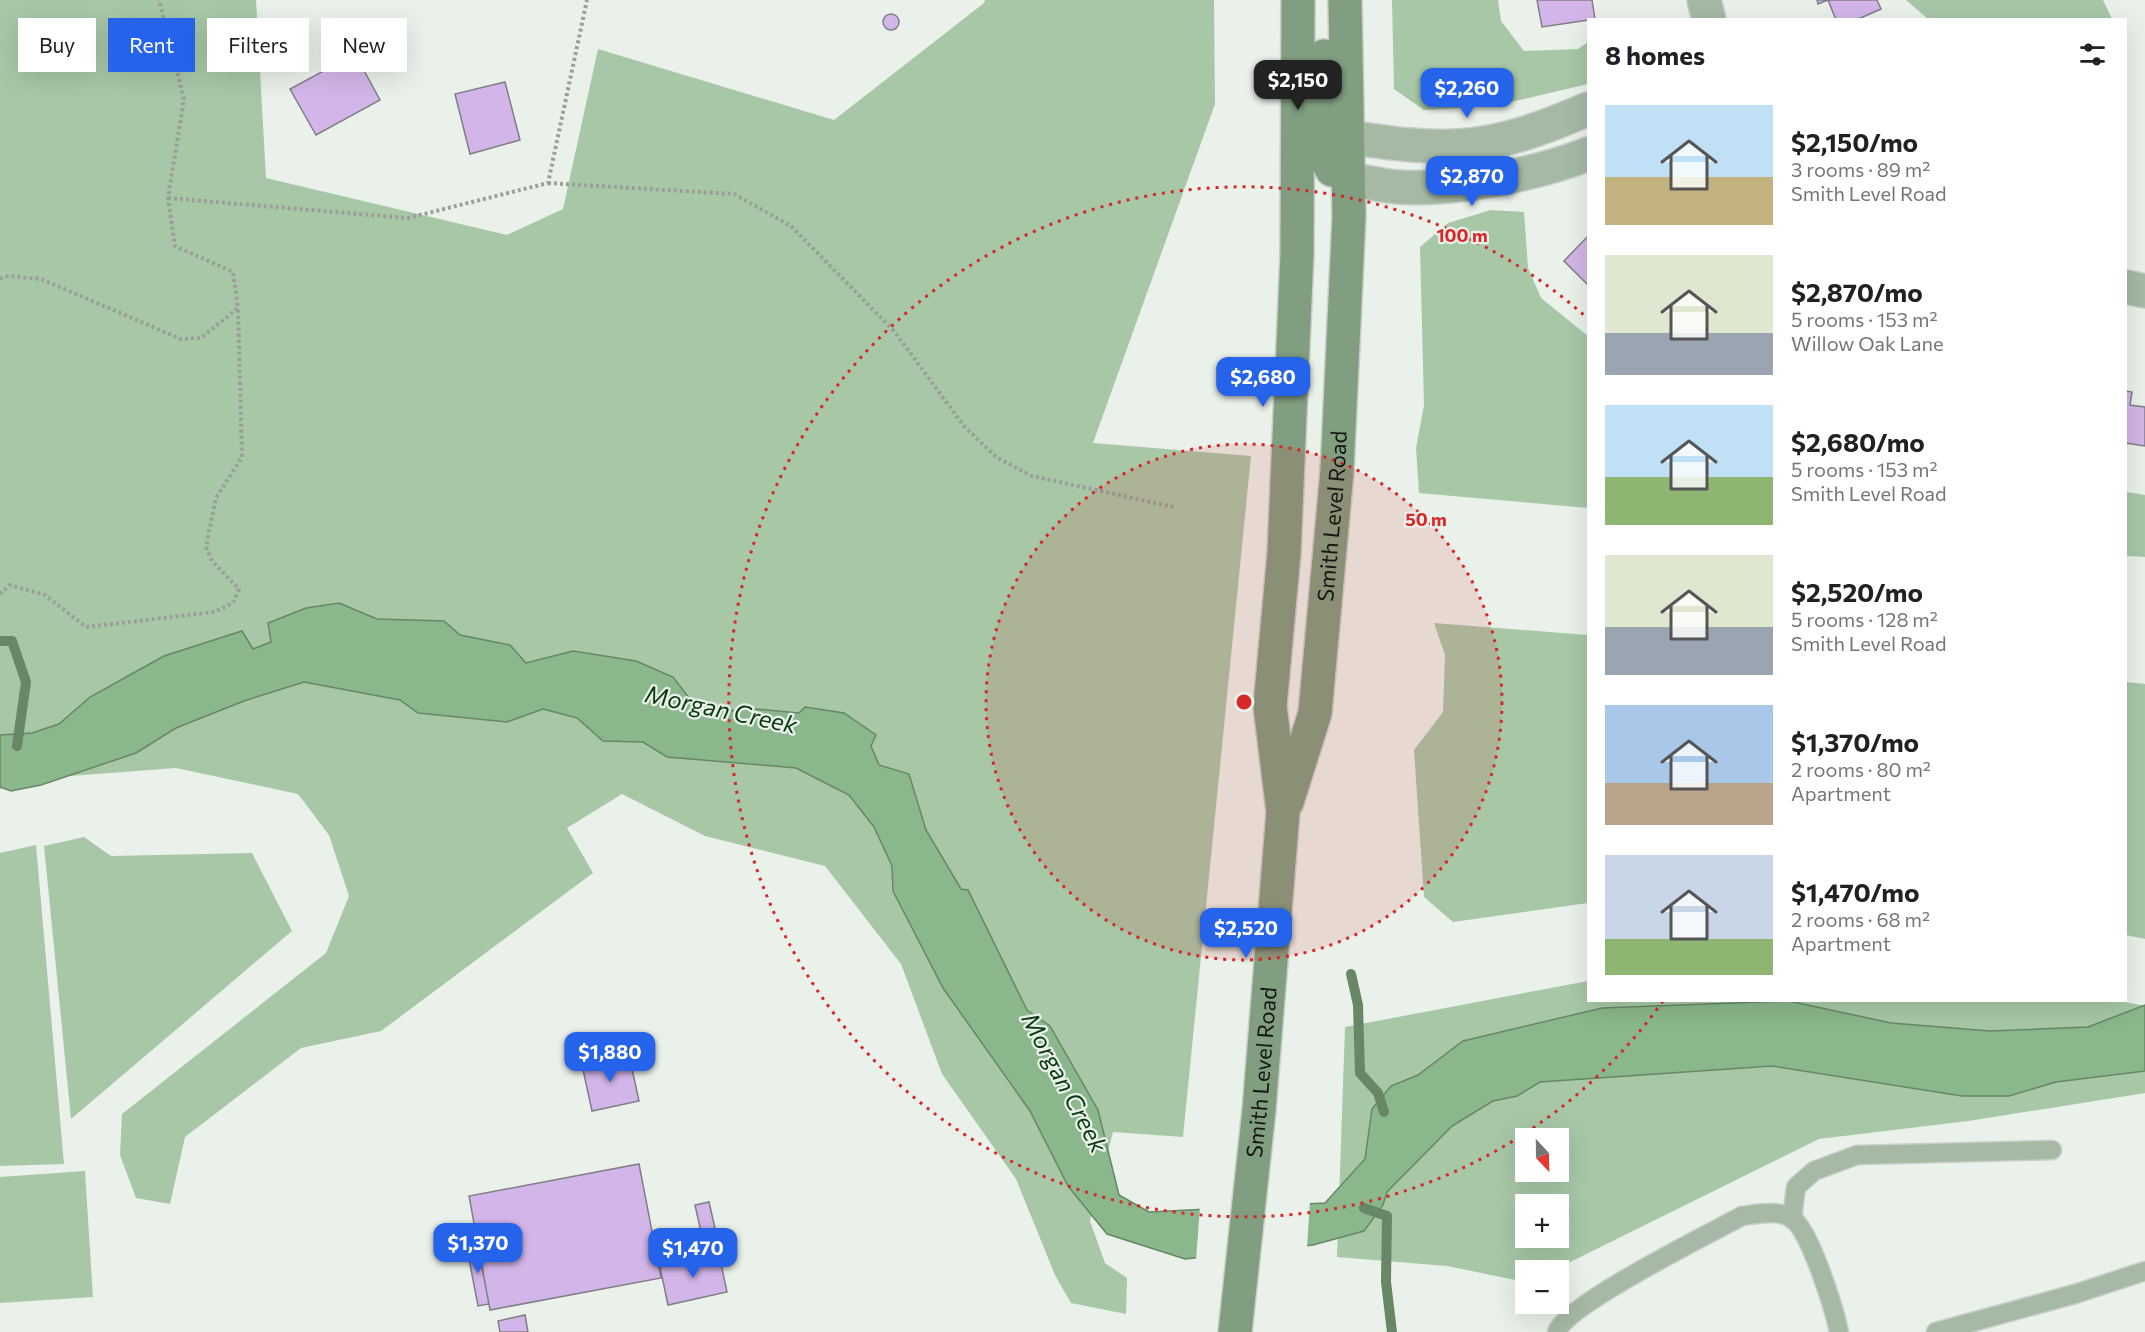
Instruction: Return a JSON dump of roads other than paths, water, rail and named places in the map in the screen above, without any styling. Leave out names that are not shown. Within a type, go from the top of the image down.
[{"type":"main road","name":"Smith Level Road","points":[[1235,1332],[1259,1110],[1283,812],[1270,706],[1284,553],[1297,254],[1298,0]]},
{"type":"main road","points":[[1323,0],[1325,149],[1330,168],[1347,178]]},
{"type":"main road","name":"Smith Level Road","points":[[1283,812],[1315,713],[1337,471],[1349,216],[1345,0]]},
{"type":"street","points":[[1704,0],[1708,18]]},
{"type":"street","points":[[1347,137],[1456,146],[1498,141],[1542,129],[1587,109]]},
{"type":"street","points":[[1347,178],[1398,187],[1434,186],[1506,177],[1561,165],[1587,154]]},
{"type":"street","points":[[2127,287],[2145,291]]},
{"type":"lane","points":[[1792,1219],[1796,1187],[1814,1171],[1857,1155],[2052,1150]]},
{"type":"lane","points":[[1557,1332],[1559,1326],[1585,1304],[1742,1215],[1771,1212],[1792,1219],[1806,1238],[1834,1308],[1839,1332]]},
{"type":"lane","points":[[1936,1332],[2064,1297],[2145,1271]]},
{"type":"water","name":"Morgan Creek","points":[[339,603],[377,619],[444,621],[460,635],[510,645],[526,663],[573,651],[636,661],[673,677],[693,703],[735,711],[746,708],[799,713],[805,707],[844,713],[876,735],[871,746],[879,765],[909,774],[926,830],[961,889],[968,890],[1027,1010],[1050,1026],[1098,1110],[1119,1195],[1149,1212],[1325,1203],[1365,1159],[1372,1109],[1391,1086],[1418,1075],[1463,1041],[1602,1008],[1794,1002],[1891,1023],[1990,1031],[2088,1027],[2145,1005],[2145,1071],[2056,1082],[2009,1096],[1962,1096],[1772,1066],[1540,1082],[1517,1096],[1493,1101],[1452,1126],[1387,1192],[1383,1205],[1364,1231],[1313,1245],[1185,1259],[1107,1234],[1068,1186],[1030,1111],[943,988],[893,891],[892,866],[874,827],[849,795],[796,768],[667,757],[643,742],[603,741],[577,718],[543,709],[507,722],[418,713],[400,700],[304,682],[244,701],[176,728],[136,753],[41,785],[11,791],[0,787],[0,735],[32,733],[59,724],[90,697],[164,656],[242,631],[253,649],[271,642],[268,623],[306,608]]},
{"type":"waterway","points":[[0,641],[12,641],[26,682],[17,746]]},
{"type":"waterway","points":[[1351,974],[1358,1005],[1360,1073],[1378,1093],[1384,1112]]},
{"type":"waterway","points":[[1364,1208],[1387,1216],[1386,1282],[1392,1332]]}]
